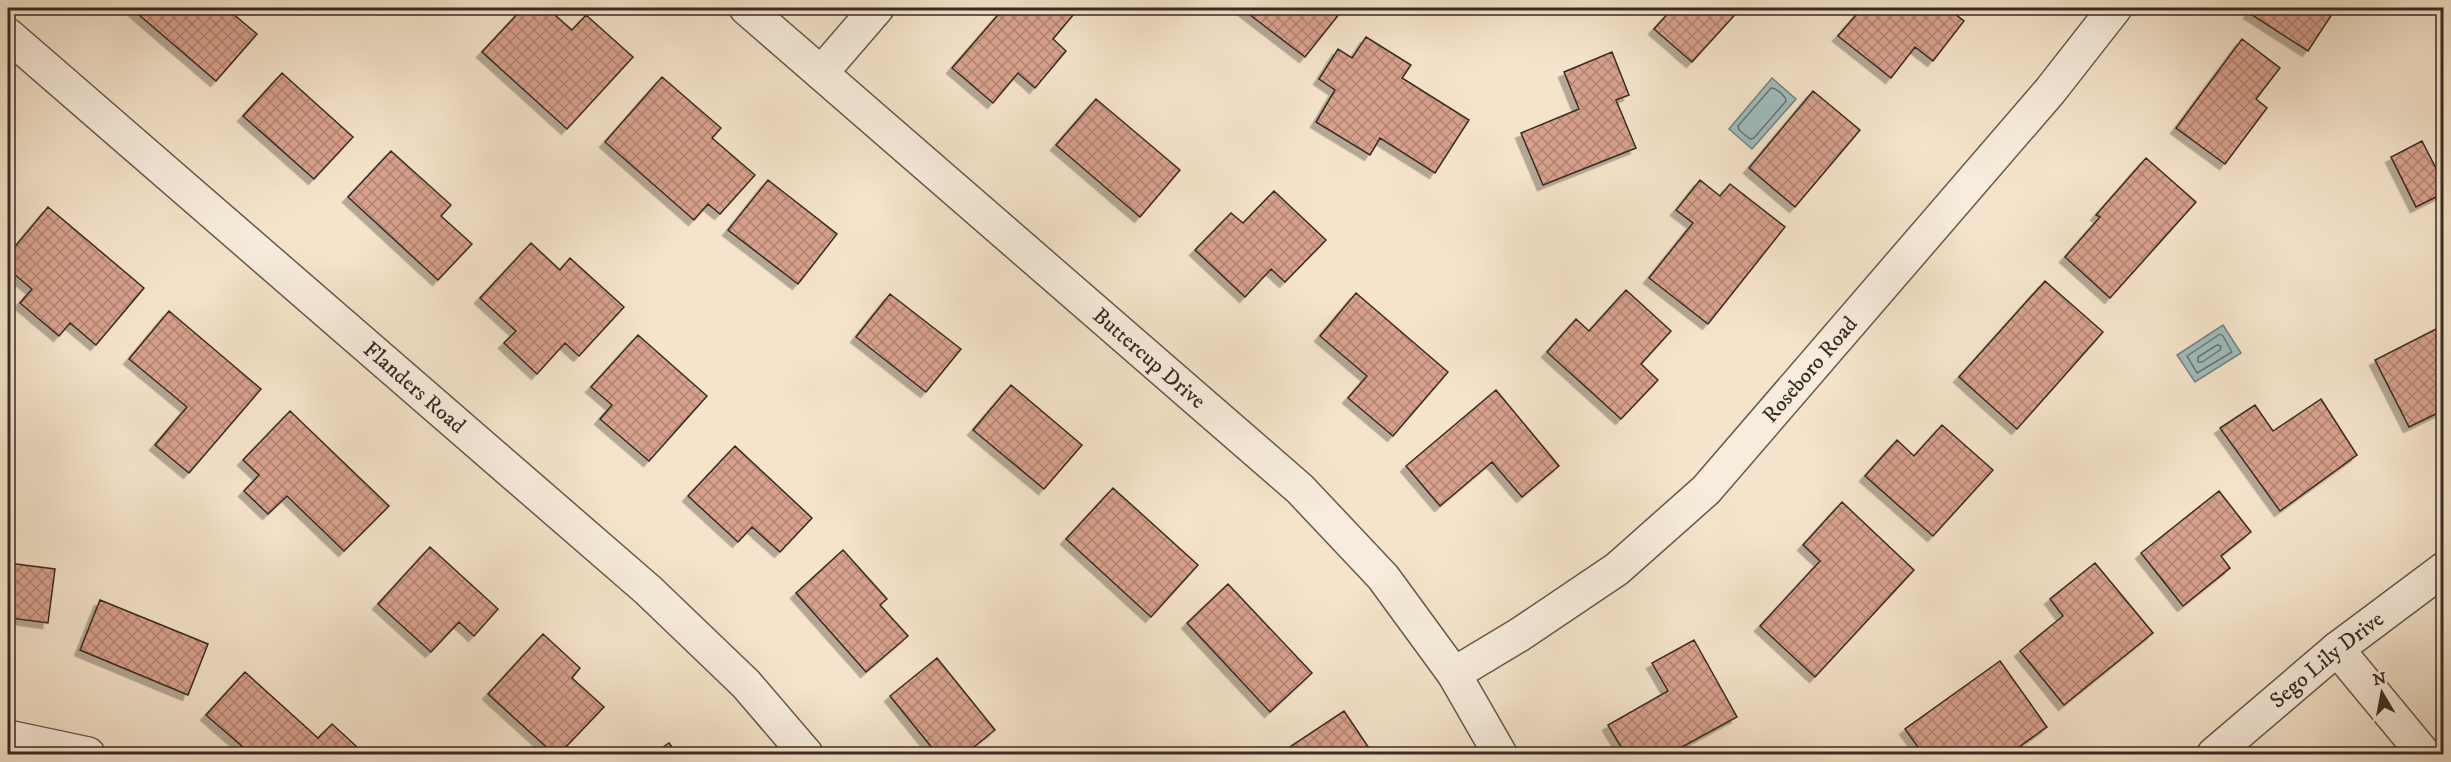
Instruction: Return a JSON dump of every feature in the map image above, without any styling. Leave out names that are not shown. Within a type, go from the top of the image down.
[{"type":"street","name":"Buttercup Drive","points":[[746,8],[1300,489],[1383,577],[1454,674],[1500,754]]},
{"type":"street","points":[[821,73],[877,8]]},
{"type":"street","name":"Roseboro Road","points":[[1454,674],[1519,635],[1617,569],[1706,490],[2050,91],[2115,8]]},
{"type":"street","name":"Flanders Road","points":[[8,35],[648,590],[746,684],[806,754]]},
{"type":"street","name":"Sego Lily Drive","points":[[2214,754],[2337,649],[2444,568]]},
{"type":"street","points":[[2337,649],[2424,754]]},
{"type":"street","points":[[8,737],[88,754]]},
{"type":"water","points":[[1772,78],[1796,99],[1752,149],[1729,129]]},
{"type":"water","points":[[2223,325],[2241,353],[2195,382],[2177,355]]},
{"type":"building","points":[[131,8],[226,8],[257,34],[216,81]]},
{"type":"building","points":[[523,8],[547,8],[572,30],[586,15],[633,57],[567,129],[482,52]]},
{"type":"building","points":[[1004,8],[1079,8],[1053,39],[1066,51],[1035,88],[1018,73],[993,103],[952,68]]},
{"type":"building","points":[[1241,8],[1344,8],[1305,57]]},
{"type":"building","points":[[1673,8],[1741,8],[1692,62],[1654,29]]},
{"type":"building","points":[[1862,8],[1947,8],[1964,21],[1933,61],[1915,47],[1891,78],[1838,36]]},
{"type":"building","points":[[2252,8],[2336,8],[2308,51],[2249,13]]},
{"type":"building","points":[[1366,37],[1411,65],[1402,78],[1469,120],[1435,173],[1380,138],[1370,155],[1316,122],[1335,90],[1319,79],[1338,49],[1352,58]]},
{"type":"building","points":[[2242,39],[2280,68],[2256,99],[2267,108],[2225,164],[2176,128]]},
{"type":"building","points":[[1612,52],[1629,95],[1616,100],[1636,148],[1543,185],[1521,133],[1579,109],[1564,72]]},
{"type":"building","points":[[282,73],[353,137],[314,179],[243,116]]},
{"type":"building","points":[[662,77],[721,128],[712,138],[755,175],[720,214],[708,204],[694,220],[605,142]]},
{"type":"building","points":[[1813,91],[1860,130],[1795,207],[1749,168]]},
{"type":"building","points":[[1096,99],[1180,170],[1140,217],[1056,145]]},
{"type":"building","points":[[2422,141],[2444,184],[2444,193],[2416,207],[2391,157]]},
{"type":"building","points":[[391,151],[451,205],[441,216],[472,244],[438,280],[348,197]]},
{"type":"building","points":[[2146,158],[2196,202],[2110,298],[2065,257],[2100,217],[2096,215]]},
{"type":"building","points":[[768,180],[837,234],[798,284],[728,230]]},
{"type":"building","points":[[1700,180],[1720,196],[1730,184],[1785,227],[1708,324],[1649,278],[1693,223],[1676,210]]},
{"type":"building","points":[[1274,191],[1326,240],[1285,282],[1271,269],[1245,297],[1195,250],[1231,213],[1243,223]]},
{"type":"building","points":[[48,207],[144,288],[96,345],[70,323],[59,336],[20,303],[32,289],[8,269],[8,255]]},
{"type":"building","points":[[531,243],[560,270],[570,258],[624,307],[579,356],[565,343],[537,374],[504,343],[516,331],[480,298]]},
{"type":"building","points":[[2045,281],[2103,332],[2017,429],[1959,377]]},
{"type":"building","points":[[1626,290],[1671,331],[1641,364],[1658,380],[1621,419],[1547,352],[1576,319],[1589,331]]},
{"type":"building","points":[[1356,293],[1448,372],[1393,436],[1348,398],[1367,376],[1320,336]]},
{"type":"building","points":[[890,294],[961,349],[926,392],[856,337]]},
{"type":"building","points":[[169,311],[261,389],[189,473],[155,445],[187,407],[129,359]]},
{"type":"building","points":[[2444,325],[2444,410],[2409,427],[2375,360]]},
{"type":"building","points":[[638,335],[707,396],[649,461],[600,419],[612,405],[591,387]]},
{"type":"building","points":[[1011,385],[1082,445],[1044,489],[973,430]]},
{"type":"building","points":[[1496,390],[1559,466],[1522,497],[1492,462],[1440,506],[1406,466]]},
{"type":"building","points":[[2321,399],[2357,455],[2280,511],[2220,428],[2255,405],[2273,431]]},
{"type":"building","points":[[290,411],[389,506],[344,551],[287,496],[268,514],[244,491],[259,475],[243,460]]},
{"type":"building","points":[[1942,425],[1993,470],[1933,536],[1865,476],[1897,440],[1914,456]]},
{"type":"building","points":[[735,446],[812,518],[780,552],[752,527],[738,542],[688,496]]},
{"type":"building","points":[[1113,488],[1198,565],[1151,617],[1066,539]]},
{"type":"building","points":[[2219,491],[2251,532],[2221,556],[2230,568],[2183,606],[2141,553]]},
{"type":"building","points":[[1842,502],[1914,570],[1815,677],[1760,626],[1820,561],[1803,545]]},
{"type":"building","points":[[430,547],[498,609],[474,636],[459,622],[431,652],[378,604]]},
{"type":"building","points":[[843,550],[887,599],[880,605],[908,636],[866,672],[796,593]]},
{"type":"building","points":[[8,563],[55,569],[48,623],[11,618],[8,643]]},
{"type":"building","points":[[2095,563],[2153,633],[2064,705],[2020,651],[2063,616],[2050,599]]},
{"type":"building","points":[[1228,584],[1312,673],[1270,712],[1187,623]]},
{"type":"building","points":[[100,600],[208,644],[188,695],[80,650]]},
{"type":"building","points":[[543,634],[580,668],[572,678],[604,707],[559,754],[554,754],[488,694]]},
{"type":"building","points":[[1694,640],[1737,717],[1669,754],[1625,754],[1608,725],[1668,691],[1652,663]]},
{"type":"building","points":[[937,658],[995,730],[965,754],[937,754],[890,696]]},
{"type":"building","points":[[2000,661],[2047,727],[2009,754],[1923,754],[1905,729]]},
{"type":"building","points":[[245,672],[318,738],[332,724],[356,746],[349,754],[251,754],[206,715]]},
{"type":"building","points":[[1344,711],[1373,754],[1284,754],[1282,752]]},
{"type":"building","points":[[669,743],[677,754],[653,754]]}]
